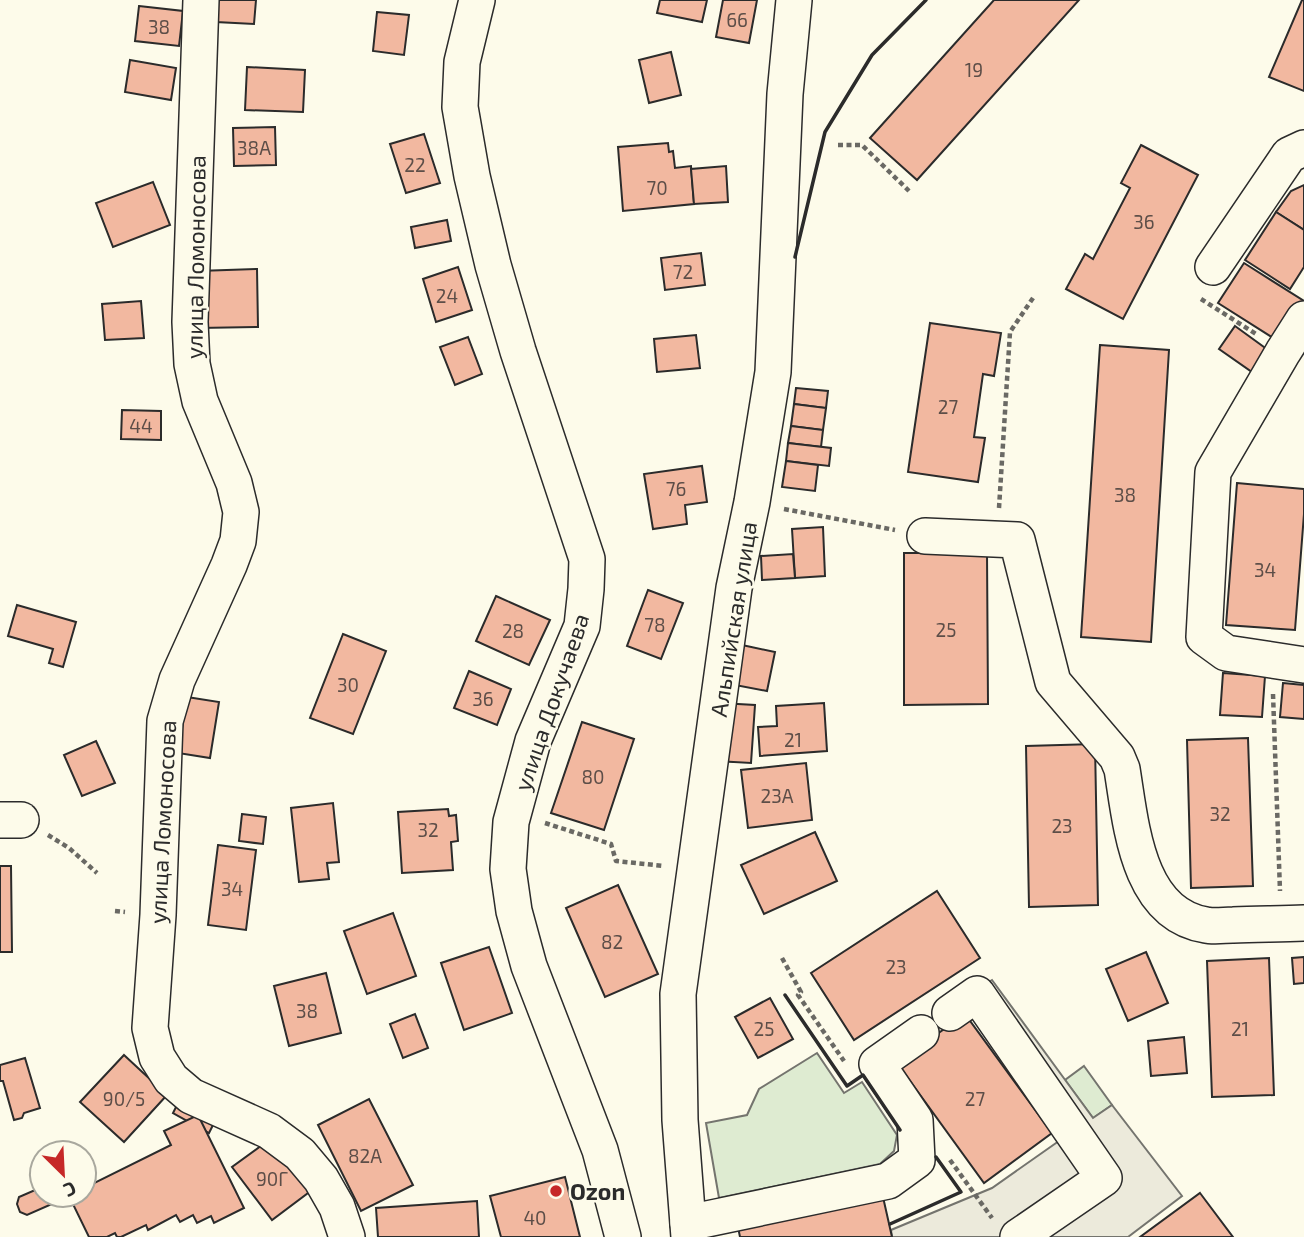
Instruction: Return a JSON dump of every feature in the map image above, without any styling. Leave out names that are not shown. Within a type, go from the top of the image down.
[{"type":"street","name":"улица Ломоносова","points":[[201,0],[190,322],[192,364],[200,401],[234,483],[242,512],[238,541],[177,680],[164,721],[158,915],[150,1028],[157,1057],[171,1079],[191,1096],[269,1131],[300,1154],[321,1179],[337,1207],[347,1237]]},
{"type":"street","name":"улица Докучаева","points":[[477,0],[462,62],[460,107],[472,176],[493,265],[518,351],[587,559],[582,626],[533,741],[511,822],[508,869],[514,911],[528,966],[600,1150],[623,1237]]},
{"type":"street","name":"Альпийская улица","points":[[701,1229],[680,1120],[678,994],[734,588],[752,502],[773,372],[785,94],[794,0]]},
{"type":"street","points":[[1204,281],[1289,155],[1304,148]]},
{"type":"street","points":[[1288,662],[1226,653],[1203,637],[1213,472],[1304,319]]},
{"type":"street","points":[[925,536],[1007,540],[1053,682],[1117,757],[1122,769],[1136,852],[1145,874],[1172,910],[1206,926],[1292,923]]},
{"type":"street","points":[[950,1013],[977,995],[1104,1178],[1008,1231]]},
{"type":"street","points":[[701,1229],[888,1181],[917,1160],[915,1120],[877,1064],[921,1034]]},
{"type":"path","points":[[838,145],[862,145],[909,191]]},
{"type":"path","points":[[1204,281],[1283,352]]},
{"type":"path","points":[[1007,540],[1010,332],[1035,295]]},
{"type":"path","points":[[752,502],[925,536]]},
{"type":"path","points":[[1288,662],[1292,923]]},
{"type":"path","points":[[11,820],[69,848],[97,873]]},
{"type":"path","points":[[542,822],[611,844],[617,861],[671,867]]},
{"type":"path","points":[[782,958],[801,992],[798,995],[845,1062]]},
{"type":"path","points":[[945,1154],[1008,1231]]},
{"type":"green space","points":[[817,1053],[844,1093],[862,1082],[897,1135],[894,1151],[880,1164],[719,1198],[706,1123],[747,1115],[759,1089]]},
{"type":"green space","points":[[1084,1066],[1112,1105],[1093,1118],[1065,1080]]},
{"type":"shaded area","points":[[992,980],[1093,1118],[1112,1105],[1182,1196],[1128,1237],[892,1237],[891,1230],[992,1188],[1066,1136],[968,995]]},
{"type":"building","points":[[218,0],[256,0],[254,24],[216,22]]},
{"type":"building","points":[[660,0],[707,0],[702,22],[657,13]]},
{"type":"building","points":[[723,0],[757,0],[749,43],[716,37]]},
{"type":"building","points":[[994,0],[1079,0],[917,180],[870,138]]},
{"type":"building","points":[[1304,0],[1304,91],[1269,77]]},
{"type":"building","points":[[139,6],[183,11],[179,46],[135,41]]},
{"type":"building","points":[[377,12],[409,15],[404,55],[373,51]]},
{"type":"building","points":[[671,52],[681,95],[649,103],[639,60]]},
{"type":"building","points":[[130,60],[176,68],[171,100],[125,92]]},
{"type":"building","points":[[247,67],[305,70],[303,112],[245,110]]},
{"type":"building","points":[[275,127],[276,165],[234,166],[233,128]]},
{"type":"building","points":[[424,134],[440,183],[406,193],[390,144]]},
{"type":"building","points":[[668,143],[669,152],[673,151],[675,168],[691,166],[694,204],[623,211],[618,147]]},
{"type":"building","points":[[1141,145],[1198,175],[1123,319],[1066,289],[1085,254],[1093,259],[1130,188],[1121,183]]},
{"type":"building","points":[[726,166],[728,202],[694,204],[691,169]]},
{"type":"building","points":[[153,182],[170,225],[113,247],[96,203]]},
{"type":"building","points":[[1304,185],[1304,230],[1276,212],[1291,191]]},
{"type":"building","points":[[1276,212],[1304,230],[1304,267],[1290,289],[1245,260]]},
{"type":"building","points":[[447,220],[451,241],[415,248],[411,227]]},
{"type":"building","points":[[701,253],[705,285],[665,290],[661,258]]},
{"type":"building","points":[[1244,263],[1304,301],[1304,308],[1281,343],[1218,303]]},
{"type":"building","points":[[458,267],[472,310],[436,322],[423,279]]},
{"type":"building","points":[[257,269],[258,327],[199,328],[198,271]]},
{"type":"building","points":[[141,301],[144,338],[105,340],[102,304]]},
{"type":"building","points":[[930,323],[1001,333],[994,376],[983,374],[974,437],[985,438],[978,482],[908,472]]},
{"type":"building","points":[[1235,326],[1268,350],[1252,372],[1219,349]]},
{"type":"building","points":[[696,335],[700,368],[657,372],[654,339]]},
{"type":"building","points":[[468,337],[482,374],[455,385],[440,347]]},
{"type":"building","points":[[1100,345],[1169,350],[1151,642],[1081,637]]},
{"type":"building","points":[[796,388],[828,391],[826,408],[794,404]]},
{"type":"building","points":[[794,404],[826,408],[823,430],[791,426]]},
{"type":"building","points":[[122,410],[161,411],[161,440],[121,439]]},
{"type":"building","points":[[791,426],[823,430],[821,447],[788,443]]},
{"type":"building","points":[[788,443],[831,448],[829,466],[786,461]]},
{"type":"building","points":[[786,461],[818,465],[815,491],[782,487]]},
{"type":"building","points":[[702,466],[707,502],[685,505],[687,524],[653,529],[644,474]]},
{"type":"building","points":[[1237,483],[1304,489],[1295,630],[1226,625]]},
{"type":"building","points":[[823,527],[825,576],[795,578],[792,529]]},
{"type":"building","points":[[904,553],[987,553],[988,704],[904,705]]},
{"type":"building","points":[[793,554],[795,578],[762,580],[761,556]]},
{"type":"building","points":[[648,590],[683,603],[661,659],[627,646]]},
{"type":"building","points":[[496,596],[550,620],[529,665],[476,641]]},
{"type":"building","points":[[17,605],[76,622],[63,667],[49,663],[53,649],[8,636]]},
{"type":"building","points":[[343,634],[386,651],[353,734],[310,718]]},
{"type":"building","points":[[742,645],[775,652],[767,691],[735,685]]},
{"type":"building","points":[[469,671],[511,689],[497,725],[454,708]]},
{"type":"building","points":[[1223,673],[1265,676],[1262,717],[1220,715]]},
{"type":"building","points":[[1283,683],[1304,685],[1304,719],[1280,717]]},
{"type":"building","points":[[187,697],[219,702],[210,758],[178,753]]},
{"type":"building","points":[[720,703],[755,705],[751,763],[716,761]]},
{"type":"building","points":[[824,703],[827,751],[760,756],[758,727],[777,726],[776,706]]},
{"type":"building","points":[[582,722],[634,739],[604,830],[551,813]]},
{"type":"building","points":[[1248,738],[1253,886],[1191,888],[1187,740]]},
{"type":"building","points":[[96,741],[115,783],[82,796],[64,755]]},
{"type":"building","points":[[1095,744],[1098,905],[1029,907],[1026,746]]},
{"type":"building","points":[[806,763],[812,820],[748,828],[741,770]]},
{"type":"building","points":[[333,803],[339,862],[327,863],[329,879],[299,882],[291,808]]},
{"type":"building","points":[[448,809],[449,816],[456,815],[458,841],[451,842],[453,870],[402,873],[398,812]]},
{"type":"building","points":[[242,814],[266,817],[263,844],[239,841]]},
{"type":"building","points":[[815,832],[837,881],[764,914],[741,865]]},
{"type":"building","points":[[218,845],[256,850],[246,930],[208,925]]},
{"type":"building","points":[[0,866],[11,866],[12,952],[0,952]]},
{"type":"building","points":[[618,885],[658,974],[605,997],[566,908]]},
{"type":"building","points":[[937,891],[980,958],[854,1040],[811,973]]},
{"type":"building","points":[[393,913],[416,976],[367,994],[344,931]]},
{"type":"building","points":[[489,947],[512,1013],[464,1030],[441,963]]},
{"type":"building","points":[[1146,952],[1168,1003],[1128,1021],[1106,969]]},
{"type":"building","points":[[1304,957],[1304,983],[1294,984],[1292,958]]},
{"type":"building","points":[[1269,958],[1274,1095],[1212,1097],[1207,961]]},
{"type":"building","points":[[326,973],[341,1033],[289,1046],[274,986]]},
{"type":"building","points":[[770,998],[793,1039],[758,1058],[735,1017]]},
{"type":"building","points":[[415,1014],[428,1048],[403,1058],[390,1024]]},
{"type":"building","points":[[965,1014],[1052,1133],[984,1183],[897,1063]]},
{"type":"building","points":[[1184,1037],[1187,1073],[1151,1076],[1148,1041]]},
{"type":"building","points":[[124,1055],[167,1095],[124,1142],[80,1102]]},
{"type":"building","points":[[25,1058],[40,1108],[24,1113],[22,1118],[14,1120],[3,1081],[0,1081],[0,1065]]},
{"type":"building","points":[[185,1089],[221,1109],[209,1133],[173,1113]]},
{"type":"building","points":[[369,1099],[413,1185],[361,1211],[318,1125]]},
{"type":"building","points":[[198,1115],[244,1208],[214,1223],[211,1216],[197,1223],[193,1215],[180,1222],[176,1215],[148,1230],[146,1225],[121,1237],[117,1237],[115,1233],[107,1237],[89,1237],[75,1209],[98,1209],[98,1181],[171,1145],[164,1131]]},
{"type":"building","points":[[273,1137],[312,1190],[272,1220],[232,1167]]},
{"type":"building","points":[[565,1177],[580,1237],[501,1237],[490,1196]]},
{"type":"building","points":[[28,1193],[28,1209],[41,1209],[27,1215],[20,1212],[17,1204],[19,1197]]},
{"type":"building","points":[[1200,1193],[1233,1237],[1140,1237]]},
{"type":"building","points":[[883,1197],[892,1237],[740,1237],[738,1227]]},
{"type":"building","points":[[477,1201],[479,1237],[378,1237],[376,1208]]},
{"type":"wall","points":[[795,257],[825,132],[872,55],[926,0]]},
{"type":"wall","points":[[785,995],[847,1086],[863,1075],[900,1130]]},
{"type":"wall","points":[[890,1224],[961,1192],[936,1157]]},
{"type":"place","name":"Ozon","points":[[556,1191]]}]
